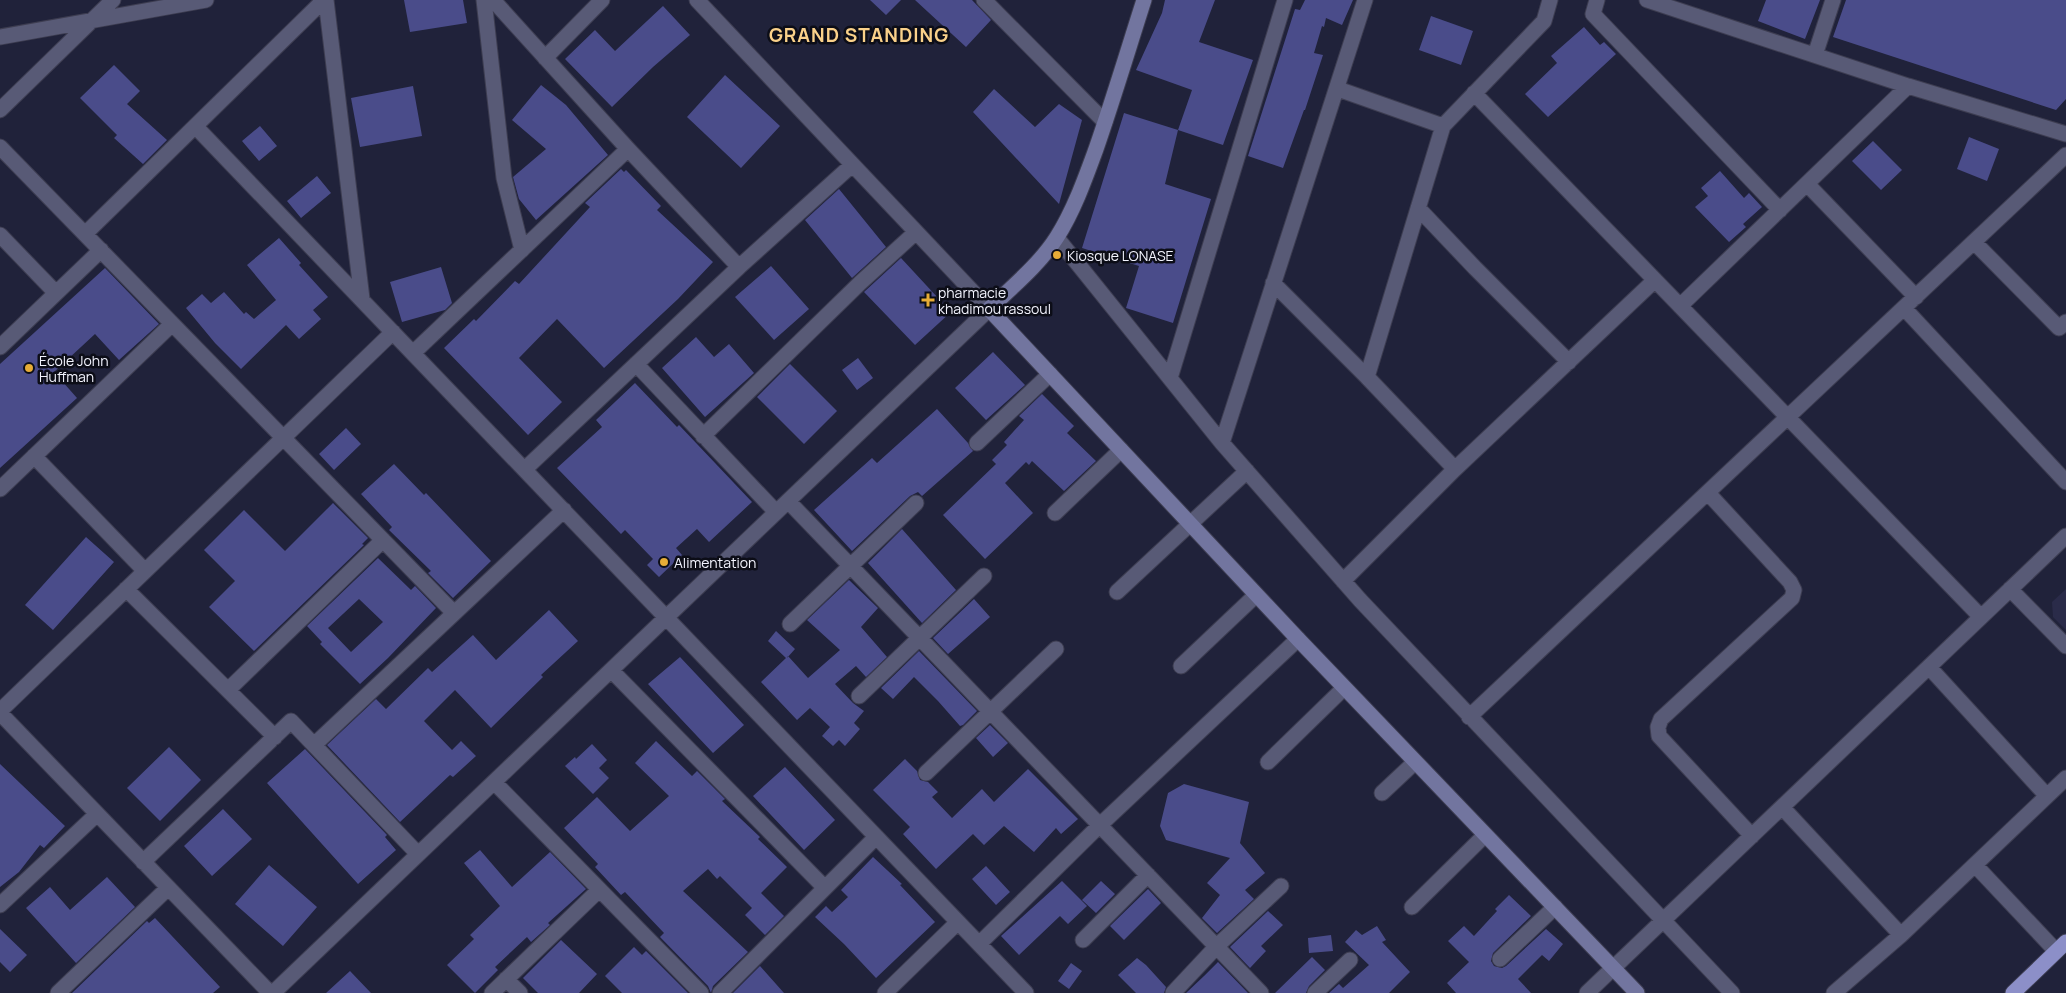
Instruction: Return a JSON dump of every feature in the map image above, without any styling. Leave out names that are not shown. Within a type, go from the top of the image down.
[{"type":"main road","points":[[2012,993],[2061,947]]},
{"type":"street","points":[[0,110],[113,0]]},
{"type":"street","points":[[85,234],[325,0]]},
{"type":"street","points":[[325,0],[362,299]]},
{"type":"street","points":[[484,0],[504,178],[522,250]]},
{"type":"street","points":[[493,0],[628,149],[739,267]]},
{"type":"street","points":[[546,58],[602,0]]},
{"type":"street","points":[[697,0],[1344,688],[1637,993]]},
{"type":"street","points":[[984,0],[1105,122]]},
{"type":"street","points":[[393,332],[0,712],[271,993],[1031,268],[1057,238],[1081,190],[1144,0]]},
{"type":"street","points":[[1170,378],[1285,0]]},
{"type":"street","points":[[1222,443],[1366,0]]},
{"type":"street","points":[[1367,377],[1443,126],[1544,21],[1550,0]]},
{"type":"street","points":[[1597,0],[1593,14],[1780,210]]},
{"type":"street","points":[[1647,0],[1680,5],[1815,55],[1908,86],[2066,134]]},
{"type":"street","points":[[1815,55],[1833,0]]},
{"type":"street","points":[[0,37],[196,1]]},
{"type":"street","points":[[1680,306],[1908,86]]},
{"type":"street","points":[[1338,88],[1443,126]]},
{"type":"street","points":[[1474,93],[1981,617]]},
{"type":"street","points":[[196,127],[1026,993]]},
{"type":"street","points":[[0,147],[454,613]]},
{"type":"street","points":[[413,352],[628,149]]},
{"type":"street","points":[[1469,717],[2066,155]]},
{"type":"street","points":[[524,469],[739,267],[852,165]]},
{"type":"street","points":[[1807,184],[1916,297]]},
{"type":"street","points":[[1418,208],[1568,362]]},
{"type":"street","points":[[703,436],[860,283],[916,232]]},
{"type":"street","points":[[0,235],[56,293]]},
{"type":"street","points":[[1057,238],[1222,443],[1343,581],[1469,717],[1732,993]]},
{"type":"street","points":[[1974,242],[2059,328],[2066,322]]},
{"type":"street","points":[[0,347],[100,250]]},
{"type":"street","points":[[1343,581],[1454,469],[1655,280]]},
{"type":"street","points":[[1273,283],[1367,377],[1454,469]]},
{"type":"street","points":[[1904,308],[2066,482]]},
{"type":"street","points":[[0,488],[172,324]]},
{"type":"street","points":[[636,364],[776,512]]},
{"type":"street","points":[[977,442],[1050,374]]},
{"type":"street","points":[[1055,513],[1121,450]]},
{"type":"street","points":[[34,456],[145,571]]},
{"type":"street","points":[[1117,592],[1247,471]]},
{"type":"street","points":[[1708,493],[1790,582],[1794,590],[1792,598],[1661,719],[1658,727],[1659,736],[1752,836]]},
{"type":"street","points":[[788,501],[1262,993]]},
{"type":"street","points":[[790,624],[916,503]]},
{"type":"street","points":[[314,746],[564,510]]},
{"type":"street","points":[[1587,993],[2066,536]]},
{"type":"street","points":[[228,690],[383,540]]},
{"type":"street","points":[[859,696],[984,576]]},
{"type":"street","points":[[126,589],[275,737]]},
{"type":"street","points":[[2010,589],[2066,646]]},
{"type":"street","points":[[1182,666],[1256,594]]},
{"type":"street","points":[[979,944],[1100,826],[1298,639]]},
{"type":"street","points":[[926,773],[1056,649]]},
{"type":"street","points":[[1928,667],[2047,796]]},
{"type":"street","points":[[611,670],[825,888]]},
{"type":"street","points":[[1268,762],[1344,688]]},
{"type":"street","points":[[143,862],[291,722],[418,854]]},
{"type":"street","points":[[1382,793],[1415,762]]},
{"type":"street","points":[[1834,993],[1901,935],[2066,778]]},
{"type":"street","points":[[494,782],[701,993]]},
{"type":"street","points":[[1782,807],[1901,935]]},
{"type":"street","points":[[0,905],[97,814]]},
{"type":"street","points":[[1412,906],[1485,835]]},
{"type":"street","points":[[720,993],[876,837]]},
{"type":"street","points":[[1975,865],[2061,947]]},
{"type":"street","points":[[1083,940],[1148,875]]},
{"type":"street","points":[[1173,993],[1217,946],[1281,886]]},
{"type":"street","points":[[58,993],[168,888]]},
{"type":"street","points":[[492,993],[600,890]]},
{"type":"street","points":[[1500,959],[1555,907]]},
{"type":"street","points":[[885,993],[958,922]]},
{"type":"street","points":[[1315,993],[1350,960]]},
{"type":"street","points":[[506,979],[520,993]]},
{"type":"shaded area","points":[[2066,589],[2066,630],[2053,617],[2052,602]]},
{"type":"building","points":[[404,0],[463,0],[467,23],[410,32]]},
{"type":"building","points":[[870,0],[901,0],[886,15]]},
{"type":"building","points":[[915,0],[972,0],[991,20],[966,47]]},
{"type":"building","points":[[1165,0],[1215,0],[1199,42],[1253,60],[1223,145],[1178,130],[1192,90],[1136,70],[1162,13]]},
{"type":"building","points":[[1305,0],[1353,0],[1342,25],[1326,18],[1324,27],[1322,26],[1314,53],[1323,55],[1283,168],[1248,156],[1295,9],[1300,10]]},
{"type":"building","points":[[1766,0],[1820,0],[1805,39],[1758,21]]},
{"type":"building","points":[[1846,0],[2066,0],[2066,99],[2056,110],[1833,37]]},
{"type":"building","points":[[663,6],[690,35],[653,67],[612,107],[565,59],[595,30],[615,51]]},
{"type":"building","points":[[1431,16],[1473,31],[1461,65],[1419,50]]},
{"type":"building","points":[[1584,27],[1600,45],[1604,42],[1616,54],[1548,117],[1525,94],[1557,63],[1551,56]]},
{"type":"building","points":[[114,65],[140,91],[127,104],[167,140],[143,164],[114,138],[117,135],[80,98]]},
{"type":"building","points":[[725,75],[780,126],[741,168],[687,117]]},
{"type":"building","points":[[541,85],[566,105],[608,155],[536,220],[519,199],[513,177],[546,149],[512,120]]},
{"type":"building","points":[[413,86],[422,136],[360,147],[351,98]]},
{"type":"building","points":[[994,89],[1035,127],[1059,104],[1082,120],[1059,204],[973,112]]},
{"type":"building","points":[[1124,113],[1178,130],[1165,184],[1211,199],[1173,323],[1126,308],[1139,266],[1082,248]]},
{"type":"building","points":[[260,126],[277,146],[259,161],[242,141]]},
{"type":"building","points":[[1969,137],[1999,149],[1987,181],[1957,169]]},
{"type":"building","points":[[1873,141],[1902,170],[1881,190],[1852,161]]},
{"type":"building","points":[[621,169],[624,172],[626,170],[661,206],[657,210],[713,262],[678,299],[604,368],[557,319],[519,358],[562,402],[528,435],[444,348],[474,319],[476,321],[515,281],[519,284],[590,207],[585,203]]},
{"type":"building","points":[[1720,171],[1744,198],[1749,193],[1762,207],[1743,224],[1746,227],[1729,242],[1695,207],[1708,196],[1701,188]]},
{"type":"building","points":[[317,176],[331,193],[301,218],[287,201]]},
{"type":"building","points":[[839,189],[886,247],[852,278],[805,220]]},
{"type":"building","points":[[279,238],[301,263],[299,265],[328,297],[313,310],[321,319],[299,339],[286,325],[241,369],[215,343],[186,308],[202,294],[211,303],[224,292],[244,314],[246,312],[254,319],[276,300],[247,265]]},
{"type":"building","points":[[901,258],[951,312],[915,345],[864,292]]},
{"type":"building","points":[[771,266],[809,309],[774,340],[735,297]]},
{"type":"building","points":[[441,267],[452,303],[445,310],[402,322],[390,282]]},
{"type":"building","name":"École John Huffman","points":[[105,268],[159,324],[119,360],[95,334],[54,372],[77,398],[0,468],[0,364]]},
{"type":"building","points":[[696,337],[714,357],[729,344],[754,373],[705,417],[662,368]]},
{"type":"building","points":[[993,352],[1025,385],[986,420],[955,388]]},
{"type":"building","points":[[858,358],[873,378],[857,390],[842,370]]},
{"type":"building","points":[[790,364],[837,411],[804,444],[757,397]]},
{"type":"building","points":[[635,383],[677,427],[679,425],[752,502],[709,542],[697,529],[676,548],[682,555],[659,577],[647,565],[653,559],[625,530],[621,534],[557,468],[602,427],[596,420]]},
{"type":"building","points":[[1042,394],[1074,426],[1067,433],[1096,461],[1064,491],[1032,461],[1029,465],[1026,462],[1005,483],[1033,513],[985,559],[943,515],[996,464],[992,460],[1007,445],[1004,442],[1024,420],[1019,416]]},
{"type":"building","points":[[937,409],[973,451],[922,496],[918,492],[910,496],[852,551],[814,510],[872,458],[877,463]]},
{"type":"building","points":[[346,428],[361,444],[334,470],[319,454]]},
{"type":"building","points":[[394,464],[424,495],[426,493],[491,561],[453,598],[428,573],[431,571],[389,530],[392,527],[361,494]]},
{"type":"building","points":[[333,503],[368,538],[362,544],[364,545],[254,651],[209,607],[235,581],[204,550],[244,510],[285,551]]},
{"type":"building","points":[[902,529],[956,590],[922,623],[868,563]]},
{"type":"building","points":[[86,537],[114,562],[53,630],[25,605]]},
{"type":"building","points":[[378,558],[411,590],[415,586],[436,608],[360,684],[320,644],[322,642],[307,626]],"holes":[[[359,599],[383,622],[351,652],[328,628]]]},
{"type":"building","points":[[849,580],[878,608],[861,627],[887,657],[866,677],[856,666],[835,684],[853,703],[864,711],[854,723],[860,729],[845,746],[839,740],[833,746],[822,736],[830,727],[810,708],[797,720],[761,682],[786,658],[768,641],[776,631],[795,649],[788,656],[808,678],[840,650],[807,620]]},
{"type":"building","points":[[974,599],[990,617],[948,654],[933,638]]},
{"type":"building","points":[[549,610],[578,641],[541,675],[543,677],[491,728],[455,690],[424,721],[452,750],[461,741],[476,756],[453,777],[450,775],[400,822],[327,745],[376,699],[386,709],[428,668],[432,672],[473,635],[496,660]]},
{"type":"building","points":[[919,651],[977,711],[963,725],[960,726],[914,677],[893,699],[881,688]]},
{"type":"building","points":[[680,657],[744,725],[713,753],[648,684]]},
{"type":"building","points":[[990,725],[1008,743],[993,757],[976,738]]},
{"type":"building","points":[[656,741],[692,776],[697,771],[725,799],[722,801],[760,837],[758,839],[787,867],[761,893],[784,916],[765,935],[745,915],[752,908],[720,876],[717,879],[708,869],[683,891],[748,952],[713,986],[711,993],[708,986],[660,937],[664,933],[625,892],[621,895],[595,867],[598,864],[564,828],[597,797],[630,831],[669,796],[635,763]]},
{"type":"building","points":[[592,744],[607,760],[599,768],[609,778],[593,794],[565,766],[575,757],[576,759]]},
{"type":"building","points":[[169,747],[201,780],[160,821],[127,788]]},
{"type":"building","points":[[305,749],[387,835],[385,837],[396,850],[358,884],[267,783]]},
{"type":"building","points":[[905,759],[917,771],[920,780],[928,782],[938,792],[932,797],[952,818],[982,789],[994,802],[1028,769],[1078,819],[1061,834],[1056,828],[1034,852],[1004,826],[984,845],[973,834],[936,869],[903,834],[910,827],[873,790]]},
{"type":"building","points":[[0,764],[65,826],[44,848],[40,845],[19,872],[0,887]]},
{"type":"building","points":[[785,767],[835,820],[804,850],[753,796]]},
{"type":"building","points":[[1184,784],[1249,802],[1240,843],[1265,873],[1245,890],[1254,899],[1217,933],[1202,918],[1220,895],[1207,883],[1230,858],[1166,840],[1160,826],[1168,793]]},
{"type":"building","points":[[223,809],[252,839],[212,876],[184,846]]},
{"type":"building","points":[[480,850],[512,887],[550,852],[586,889],[548,923],[550,925],[531,942],[527,937],[495,967],[498,970],[475,993],[447,965],[474,939],[470,935],[500,906],[464,863]]},
{"type":"building","points":[[873,857],[902,884],[900,885],[935,922],[876,978],[815,917],[826,906],[832,912],[848,897],[841,890]]},
{"type":"building","points":[[269,865],[317,907],[283,946],[235,904]]},
{"type":"building","points":[[986,866],[1010,892],[996,905],[972,879]]},
{"type":"building","points":[[107,877],[135,907],[76,963],[26,908],[50,887],[70,910]]},
{"type":"building","points":[[1062,881],[1087,906],[1068,924],[1060,916],[1019,955],[1001,936]]},
{"type":"building","points":[[1101,881],[1115,894],[1096,913],[1082,900]]},
{"type":"building","points":[[1148,889],[1161,903],[1124,940],[1110,926]]},
{"type":"building","points":[[1509,895],[1531,916],[1493,953],[1491,961],[1494,966],[1502,968],[1506,966],[1546,929],[1563,944],[1549,961],[1542,955],[1518,979],[1531,993],[1456,993],[1447,983],[1469,962],[1448,941],[1464,926],[1474,936],[1497,911],[1495,909]]},
{"type":"building","points":[[1268,911],[1283,925],[1261,946],[1266,951],[1250,968],[1230,947]]},
{"type":"building","points":[[155,918],[220,987],[213,993],[72,993],[147,921],[149,923]]},
{"type":"building","points":[[1377,926],[1386,940],[1382,942],[1410,972],[1389,993],[1329,993],[1339,984],[1343,988],[1369,965],[1345,942],[1356,930],[1362,935]]},
{"type":"building","points":[[0,929],[27,955],[10,972],[0,962]]},
{"type":"building","points":[[1331,935],[1333,951],[1309,953],[1308,938]]},
{"type":"building","points":[[561,940],[597,974],[579,993],[538,993],[523,978]]},
{"type":"building","points":[[634,947],[642,955],[646,951],[688,993],[622,993],[605,976]]},
{"type":"building","points":[[1312,957],[1325,970],[1309,986],[1306,993],[1275,993]]},
{"type":"building","points":[[1137,958],[1166,987],[1164,993],[1136,993],[1118,975]]},
{"type":"building","points":[[1218,962],[1248,993],[1186,993],[1204,976]]},
{"type":"building","points":[[1071,963],[1082,971],[1069,989],[1058,981]]},
{"type":"building","points":[[760,966],[784,993],[733,993]]},
{"type":"building","points":[[350,971],[371,993],[326,993]]},
{"type":"place","name":"Kiosque LONASE","points":[[1057,255]]},
{"type":"place","name":"pharmacie khadimou rassoul","points":[[928,300]]},
{"type":"place","name":"École John Huffman","points":[[29,368]]},
{"type":"place","name":"Alimentation","points":[[664,562]]},
{"type":"district","name":"GRAND STANDING","points":[[859,35]]}]
